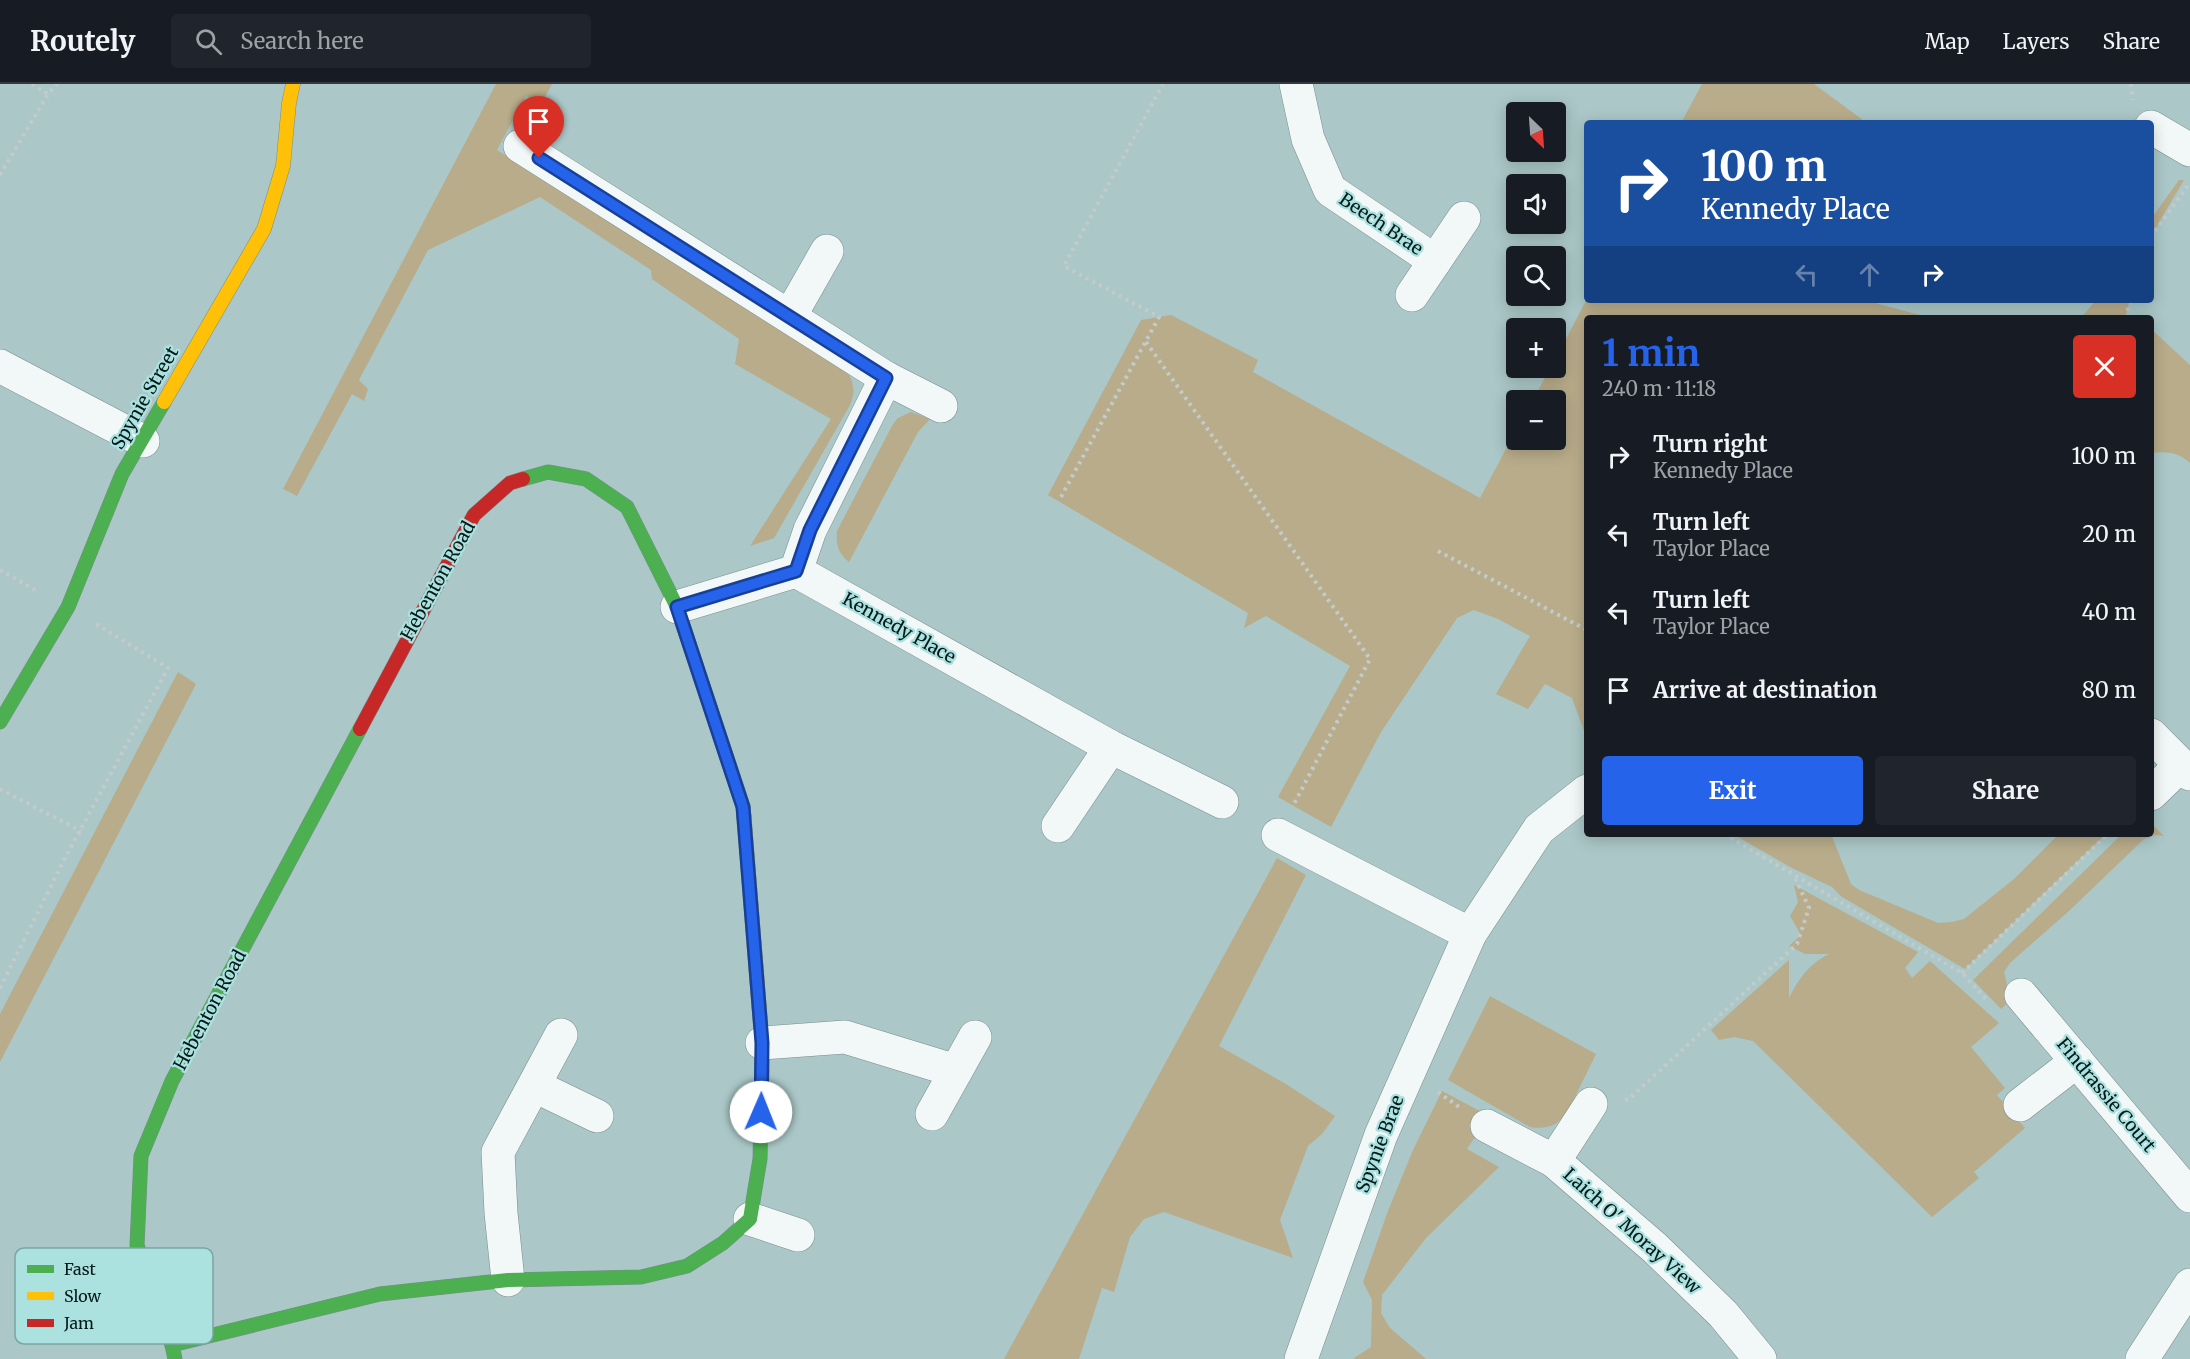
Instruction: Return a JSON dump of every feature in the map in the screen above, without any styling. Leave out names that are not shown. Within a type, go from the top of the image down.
[{"type":"street","name":"Spynie Street","points":[[0,722],[68,608],[122,474],[264,229],[283,166],[293,84]]},
{"type":"street","name":"Beech Brae","points":[[1296,84],[1308,139],[1330,190],[1435,261]]},
{"type":"street","points":[[2154,129],[2190,150]]},
{"type":"street","points":[[520,146],[886,378],[941,406]]},
{"type":"street","name":"Beech Brae","points":[[1412,295],[1464,218]]},
{"type":"street","points":[[790,316],[827,251]]},
{"type":"street","points":[[0,366],[143,441]]},
{"type":"street","points":[[677,607],[796,571],[810,530],[886,378]]},
{"type":"street","name":"Hebenton Road","points":[[138,1248],[141,1156],[172,1081],[474,515],[510,483],[548,472],[586,479],[627,507],[677,607],[743,807],[762,1043],[760,1159],[750,1219]]},
{"type":"street","name":"Kennedy Place","points":[[796,571],[1111,747],[1222,802]]},
{"type":"street","points":[[2154,738],[2186,770],[2154,792]]},
{"type":"street","points":[[1058,826],[1111,747]]},
{"type":"street","name":"Spynie Brae","points":[[1301,1359],[1381,1135],[1470,934],[1539,829],[1584,793]]},
{"type":"street","points":[[1278,835],[1470,934]]},
{"type":"street","name":"Findrassie Court","points":[[2021,995],[2190,1196]]},
{"type":"street","points":[[508,1280],[498,1152],[561,1035]]},
{"type":"street","points":[[762,1043],[845,1037],[956,1071]]},
{"type":"street","points":[[932,1114],[975,1037]]},
{"type":"street","points":[[2020,1105],[2077,1061]]},
{"type":"street","points":[[535,1086],[597,1116]]},
{"type":"street","points":[[1554,1161],[1591,1104]]},
{"type":"street","name":"Laich O' Moray View","points":[[1487,1126],[1554,1161],[1655,1248],[1723,1314],[1760,1359]]},
{"type":"street","points":[[213,1335],[380,1294],[508,1280],[641,1277],[687,1266],[723,1243],[750,1219],[798,1235]]},
{"type":"street","points":[[2142,1359],[2190,1285]]},
{"type":"street","points":[[172,1345],[176,1344]]},
{"type":"street","name":"Hebenton Road","points":[[172,1345],[175,1359]]},
{"type":"path","points":[[32,84],[48,94]]},
{"type":"path","points":[[0,175],[48,94],[57,84]]},
{"type":"path","points":[[1061,497],[1159,317],[1064,266],[1163,84]]},
{"type":"path","points":[[2154,233],[2190,183]]},
{"type":"path","points":[[1146,342],[1370,659],[1278,835]]},
{"type":"path","points":[[1438,551],[1584,628]]},
{"type":"path","points":[[0,570],[168,668],[63,862],[0,988]]},
{"type":"path","points":[[0,789],[81,831]]},
{"type":"path","points":[[1729,837],[1962,973],[2003,1018],[2021,995]]},
{"type":"path","points":[[1962,973],[2105,837]]},
{"type":"path","points":[[1591,1104],[1629,1099],[1797,944],[1809,908],[1793,874]]},
{"type":"path","points":[[1408,1072],[1487,1126]]},
{"type":"shaded area","points":[[496,84],[552,84],[541,104],[526,96],[497,150],[614,222],[848,373],[853,391],[850,405],[774,538],[750,546],[831,419],[735,364],[739,339],[652,279],[651,270],[540,197],[428,250],[359,380],[368,389],[364,401],[352,394],[297,496],[283,489]]},
{"type":"shaded area","points":[[1702,84],[1814,84],[1863,120],[1683,120]]},
{"type":"shaded area","points":[[2179,180],[2184,180],[2154,231],[2154,215]]},
{"type":"shaded area","points":[[1585,303],[1875,303],[1920,315],[1584,315],[1584,731],[1572,698],[1545,684],[1528,709],[1496,694],[1530,636],[1498,619],[1474,610],[1457,618],[1381,732],[1331,827],[1278,797],[1350,666],[1266,616],[1244,628],[1248,613],[1048,495],[1141,320],[1171,315],[1258,360],[1253,372],[1480,498],[1506,449],[1566,450],[1566,390],[1538,390],[1545,378],[1566,378],[1566,339]]},
{"type":"shaded area","points":[[2094,303],[2129,303],[2126,315],[2084,315]]},
{"type":"shaded area","points":[[2154,332],[2190,365],[2190,463],[2172,453],[2154,453]]},
{"type":"shaded area","points":[[911,412],[930,419],[918,432],[849,562],[838,548],[837,531],[893,424],[898,418]]},
{"type":"shaded area","points":[[178,672],[196,684],[0,1062],[0,1014]]},
{"type":"shaded area","points":[[2154,826],[2164,836],[2154,836]]},
{"type":"shaded area","points":[[1738,837],[1832,837],[1851,884],[1859,890],[1938,923],[1952,922],[1964,919],[2014,879],[2056,837],[2103,837],[1965,969],[1842,897],[1832,887],[1790,867]]},
{"type":"shaded area","points":[[2119,837],[2150,837],[2144,839],[2069,911],[2010,963],[2004,972],[2011,1000],[2001,1009],[1973,980]]},
{"type":"shaded area","points":[[1277,858],[1306,875],[1219,1046],[1286,1084],[1335,1116],[1322,1134],[1308,1146],[1280,1220],[1293,1258],[1164,1212],[1144,1219],[1130,1237],[1114,1292],[1102,1288],[1079,1359],[1004,1359]]},
{"type":"shaded area","points":[[1794,885],[1918,952],[1905,968],[1912,978],[1930,961],[1999,1023],[1971,1047],[2005,1088],[1997,1095],[2025,1128],[1974,1172],[1979,1178],[1932,1217],[1753,1041],[1734,1037],[1719,1040],[1711,1030],[1789,960],[1789,998],[1805,972],[1829,954],[1805,954],[1789,946],[1801,935],[1790,916],[1798,902]]},
{"type":"shaded area","points":[[1490,996],[1596,1054],[1568,1111],[1561,1120],[1552,1125],[1542,1128],[1530,1127],[1448,1080]]},
{"type":"shaded area","points":[[1442,1091],[1489,1116],[1467,1149],[1499,1167],[1426,1238],[1382,1295],[1381,1313],[1390,1328],[1426,1359],[1355,1359],[1371,1347],[1372,1300],[1363,1282],[1413,1150]]},
{"type":"traffic: fast","points":[[0,722],[68,607],[122,474],[164,402]]},
{"type":"traffic: fast","points":[[523,479],[548,472],[586,479],[627,507],[677,607],[743,806],[744,817]]},
{"type":"traffic: fast","points":[[138,1248],[141,1156],[172,1081],[360,729]]},
{"type":"traffic: fast","points":[[213,1335],[380,1294],[508,1280],[641,1277],[687,1266],[723,1243],[750,1219],[760,1159],[762,1072]]},
{"type":"traffic: fast","points":[[172,1344],[175,1359]]},
{"type":"traffic: fast","points":[[172,1345],[176,1344]]},
{"type":"traffic: slow","points":[[164,402],[264,229],[283,166],[293,84]]},
{"type":"traffic: slow","points":[[744,817],[762,1043],[762,1072]]},
{"type":"traffic: jam","points":[[360,729],[474,515],[510,483],[523,479]]},
{"type":"route","points":[[539,158],[886,378],[810,530],[796,571],[677,607],[743,807],[762,1043],[761,1112]]}]
